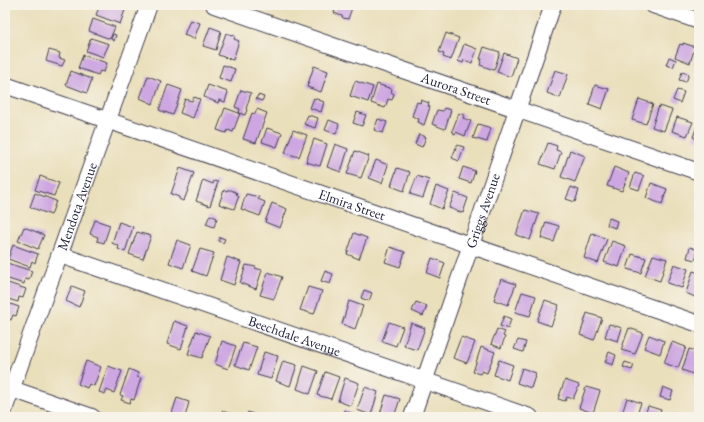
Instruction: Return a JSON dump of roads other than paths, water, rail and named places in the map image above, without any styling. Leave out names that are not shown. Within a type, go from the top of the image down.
[{"type":"street","name":"Mendota Avenue","points":[[5,407],[149,5]]},
{"type":"street","name":"Aurora Street","points":[[214,5],[699,172]]},
{"type":"street","name":"Griggs Avenue","points":[[412,417],[553,5]]},
{"type":"street","points":[[653,5],[699,21]]},
{"type":"street","name":"Elmira Street","points":[[5,85],[699,324]]},
{"type":"street","name":"Beechdale Avenue","points":[[60,255],[530,417]]},
{"type":"street","points":[[12,389],[92,417]]}]
